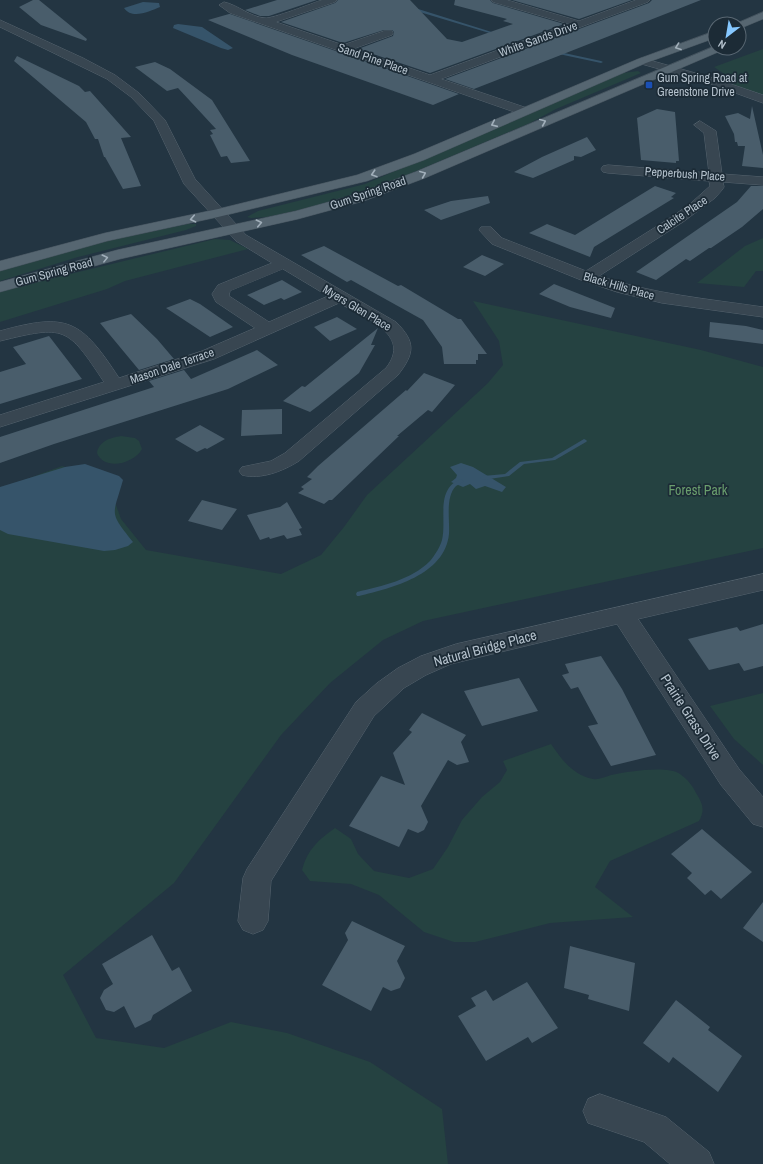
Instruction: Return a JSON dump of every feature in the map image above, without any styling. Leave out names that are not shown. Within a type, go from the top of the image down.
[{"type":"main road","points":[[747,22],[763,15]]},
{"type":"main road","name":"Gum Spring Road","points":[[0,266],[98,239],[329,187],[391,169],[642,61],[707,37]]},
{"type":"main road","name":"Gum Spring Road","points":[[0,287],[117,255],[231,228],[331,207],[389,188],[707,53]]},
{"type":"street","points":[[266,22],[332,0]]},
{"type":"street","points":[[496,0],[579,24]]},
{"type":"street","name":"White Sands Drive","points":[[430,79],[645,0]]},
{"type":"street","name":"Sand Pine Place","points":[[224,5],[234,11],[523,111]]},
{"type":"street","name":"Myers Glen Place","points":[[0,23],[111,77],[135,95],[159,120],[188,181],[241,238],[390,326],[397,332],[404,348],[400,363],[386,378],[296,454],[276,466],[249,471]]},
{"type":"street","points":[[342,49],[388,33]]},
{"type":"street","points":[[642,61],[709,80],[763,99]]},
{"type":"street","name":"Calcite Place","points":[[587,277],[711,196],[717,187],[710,131],[700,125]]},
{"type":"street","name":"Pepperbush Place","points":[[608,170],[715,176],[763,181]]},
{"type":"street","name":"Black Hills Place","points":[[486,230],[497,241],[614,287],[662,298],[763,312]]},
{"type":"street","points":[[268,329],[222,299],[220,294],[224,288],[283,264]]},
{"type":"street","name":"Mason Dale Terrace","points":[[0,421],[208,355],[339,297]]},
{"type":"street","points":[[0,336],[40,327],[55,327],[71,330],[82,338],[115,385]]},
{"type":"street","name":"Natural Bridge Place","points":[[253,921],[257,878],[365,710],[382,691],[406,674],[444,657],[763,582]]},
{"type":"street","name":"Prairie Grass Drive","points":[[624,615],[730,777],[763,816]]},
{"type":"street","points":[[600,1111],[654,1129],[697,1164]]},
{"type":"green space","points":[[763,49],[763,95],[734,85],[729,77],[714,67]]},
{"type":"green space","points":[[638,71],[641,73],[556,109],[530,123],[388,183],[305,209],[267,217],[247,217],[258,211],[365,184],[623,73]]},
{"type":"green space","points":[[188,224],[196,224],[196,226],[186,230],[78,257],[0,281],[0,269],[100,242]]},
{"type":"green space","points":[[763,238],[763,271],[756,271],[744,287],[697,283],[745,246]]},
{"type":"green space","points":[[215,239],[230,240],[248,249],[125,281],[107,289],[0,322],[0,291]]},
{"type":"green space","name":"Forest Park","points":[[473,301],[701,350],[763,367],[763,548],[423,621],[383,640],[330,683],[281,735],[174,883],[63,975],[96,1038],[164,1048],[231,1022],[287,1033],[370,1062],[442,1109],[448,1164],[0,1164],[0,489],[62,466],[107,480],[121,519],[146,550],[281,574],[321,555],[344,527],[367,495],[488,383],[503,365],[499,341]]},
{"type":"green space","points":[[121,436],[135,438],[139,441],[142,449],[138,454],[126,462],[112,464],[101,459],[97,453],[100,446],[109,439]]},
{"type":"green space","points":[[763,693],[763,765],[734,739],[710,706]]},
{"type":"green space","points":[[551,744],[559,756],[569,766],[586,777],[597,779],[627,772],[646,770],[674,771],[687,780],[700,800],[703,810],[699,821],[610,861],[595,887],[633,917],[550,923],[475,942],[454,942],[424,932],[379,895],[351,884],[310,881],[302,870],[310,851],[324,836],[335,828],[351,839],[358,854],[374,871],[409,878],[433,869],[448,847],[462,820],[482,797],[500,782],[507,770],[503,761]]},
{"type":"water","points":[[143,2],[159,3],[160,7],[141,14],[127,12],[124,8]]},
{"type":"water","points":[[178,24],[202,27],[233,48],[228,50],[221,48],[173,28],[174,25]]},
{"type":"water","points":[[461,463],[473,467],[506,487],[502,492],[485,486],[476,489],[470,484],[463,487],[451,482],[457,475],[450,467]]},
{"type":"water","points":[[85,464],[119,476],[123,480],[115,507],[115,513],[119,524],[133,542],[128,546],[115,550],[104,551],[8,534],[0,530],[0,487],[65,467]]},
{"type":"building","points":[[33,0],[39,0],[87,39],[86,41],[41,25],[19,7]]},
{"type":"building","points":[[277,0],[317,0],[269,16],[260,16],[245,10]]},
{"type":"building","points":[[338,0],[410,0],[447,39],[462,42],[513,24],[503,21],[507,19],[454,5],[455,0],[490,0],[493,3],[564,24],[430,73],[358,49],[393,36],[394,32],[392,30],[384,30],[343,43],[281,22],[335,3]]},
{"type":"building","points":[[512,0],[632,0],[579,19]]},
{"type":"building","points":[[652,0],[701,0],[474,89],[445,79],[649,3]]},
{"type":"building","points":[[230,14],[459,94],[433,105],[292,55],[208,20]]},
{"type":"building","points":[[17,56],[79,86],[85,92],[90,91],[131,137],[121,138],[141,186],[123,189],[104,157],[98,139],[95,139],[86,122],[14,61]]},
{"type":"building","points":[[155,62],[170,69],[212,100],[250,161],[231,163],[227,156],[221,157],[210,135],[213,134],[210,130],[216,129],[178,88],[167,91],[135,67]]},
{"type":"building","points":[[752,106],[763,155],[763,168],[742,166],[745,146],[738,146],[737,142],[735,142],[734,134],[725,116],[738,113],[750,119]]},
{"type":"building","points":[[657,109],[675,112],[679,161],[676,161],[676,163],[641,160],[637,118]]},
{"type":"building","points":[[587,137],[596,150],[581,157],[574,156],[574,160],[533,178],[514,172],[542,157]]},
{"type":"building","points":[[655,186],[676,193],[671,197],[674,198],[594,247],[590,257],[529,233],[547,224],[575,235]]},
{"type":"building","points":[[751,186],[763,186],[763,209],[742,227],[690,261],[686,259],[656,280],[636,272],[737,202]]},
{"type":"building","points":[[488,196],[490,203],[441,220],[424,210],[451,201]]},
{"type":"building","points":[[324,246],[398,286],[401,285],[458,319],[461,319],[487,354],[478,354],[476,364],[444,364],[442,347],[423,320],[351,280],[347,282],[301,255]]},
{"type":"building","points":[[482,255],[504,264],[485,276],[463,267]]},
{"type":"building","points":[[282,280],[302,292],[284,300],[281,298],[264,305],[247,295]]},
{"type":"building","points":[[554,284],[615,308],[611,318],[570,307],[539,294]]},
{"type":"building","points":[[190,299],[200,304],[233,327],[210,337],[166,308]]},
{"type":"building","points":[[131,314],[157,339],[174,359],[139,370],[100,323]]},
{"type":"building","points":[[337,317],[357,329],[330,341],[314,327]]},
{"type":"building","points":[[710,322],[746,326],[763,330],[763,344],[709,337]]},
{"type":"building","points":[[378,328],[371,345],[375,345],[359,373],[318,406],[310,412],[283,401],[302,386],[305,387]]},
{"type":"building","points":[[49,336],[82,379],[0,404],[0,372],[26,364],[13,347]]},
{"type":"building","points":[[257,350],[278,365],[228,389],[54,444],[0,463],[0,437],[154,387],[149,381],[184,370],[191,379]]},
{"type":"building","points":[[424,373],[455,385],[432,412],[428,410],[397,436],[399,436],[332,500],[329,500],[324,504],[298,493],[304,489],[301,487],[312,479],[307,477],[318,466],[406,390],[407,391]]},
{"type":"building","points":[[282,409],[282,434],[241,436],[242,410]]},
{"type":"building","points":[[200,425],[225,439],[207,449],[205,448],[197,452],[175,439]]},
{"type":"building","points":[[202,500],[237,509],[222,530],[188,521]]},
{"type":"building","points":[[287,502],[302,528],[299,529],[302,535],[287,539],[284,535],[260,540],[247,515],[280,507]]},
{"type":"building","points":[[763,624],[763,666],[744,671],[739,663],[709,670],[688,639],[737,627],[740,631]]},
{"type":"building","points":[[601,656],[622,689],[656,755],[611,766],[588,726],[598,724],[578,687],[571,689],[562,675],[569,673],[565,664]]},
{"type":"building","points":[[519,678],[538,711],[482,726],[464,691]]},
{"type":"building","points":[[422,713],[466,735],[461,742],[469,762],[457,765],[448,760],[421,806],[428,822],[424,830],[418,833],[408,829],[399,847],[349,826],[381,776],[405,785],[393,753],[412,732],[409,730]]},
{"type":"building","points":[[702,829],[752,872],[721,899],[711,890],[705,895],[687,878],[692,873],[671,854]]},
{"type":"building","points":[[763,902],[763,942],[743,928]]},
{"type":"building","points":[[352,921],[405,946],[397,961],[405,978],[400,988],[391,991],[383,987],[371,1011],[322,985],[348,940],[345,933]]},
{"type":"building","points":[[152,935],[172,971],[179,967],[192,991],[153,1015],[151,1020],[135,1028],[124,1006],[114,1012],[106,1010],[100,998],[104,990],[113,984],[102,964]]},
{"type":"building","points":[[570,946],[635,963],[629,1011],[588,999],[589,995],[564,988]]},
{"type":"building","points":[[527,982],[558,1028],[532,1043],[528,1037],[486,1061],[458,1016],[476,1006],[471,998],[486,990],[493,1001]]},
{"type":"building","points":[[676,1000],[710,1027],[708,1030],[742,1056],[718,1092],[673,1057],[669,1063],[643,1043]]},
{"type":"waterway","points":[[414,9],[497,34]]},
{"type":"waterway","points":[[555,52],[601,62]]},
{"type":"waterway","points":[[483,478],[507,475],[522,463],[553,459],[584,441]]},
{"type":"waterway","points":[[359,594],[406,579],[423,570],[432,562],[441,550],[445,540],[447,499],[454,485],[461,481]]},
{"type":"place","name":"Gum Spring Road at Greenstone Drive","points":[[649,85]]}]
